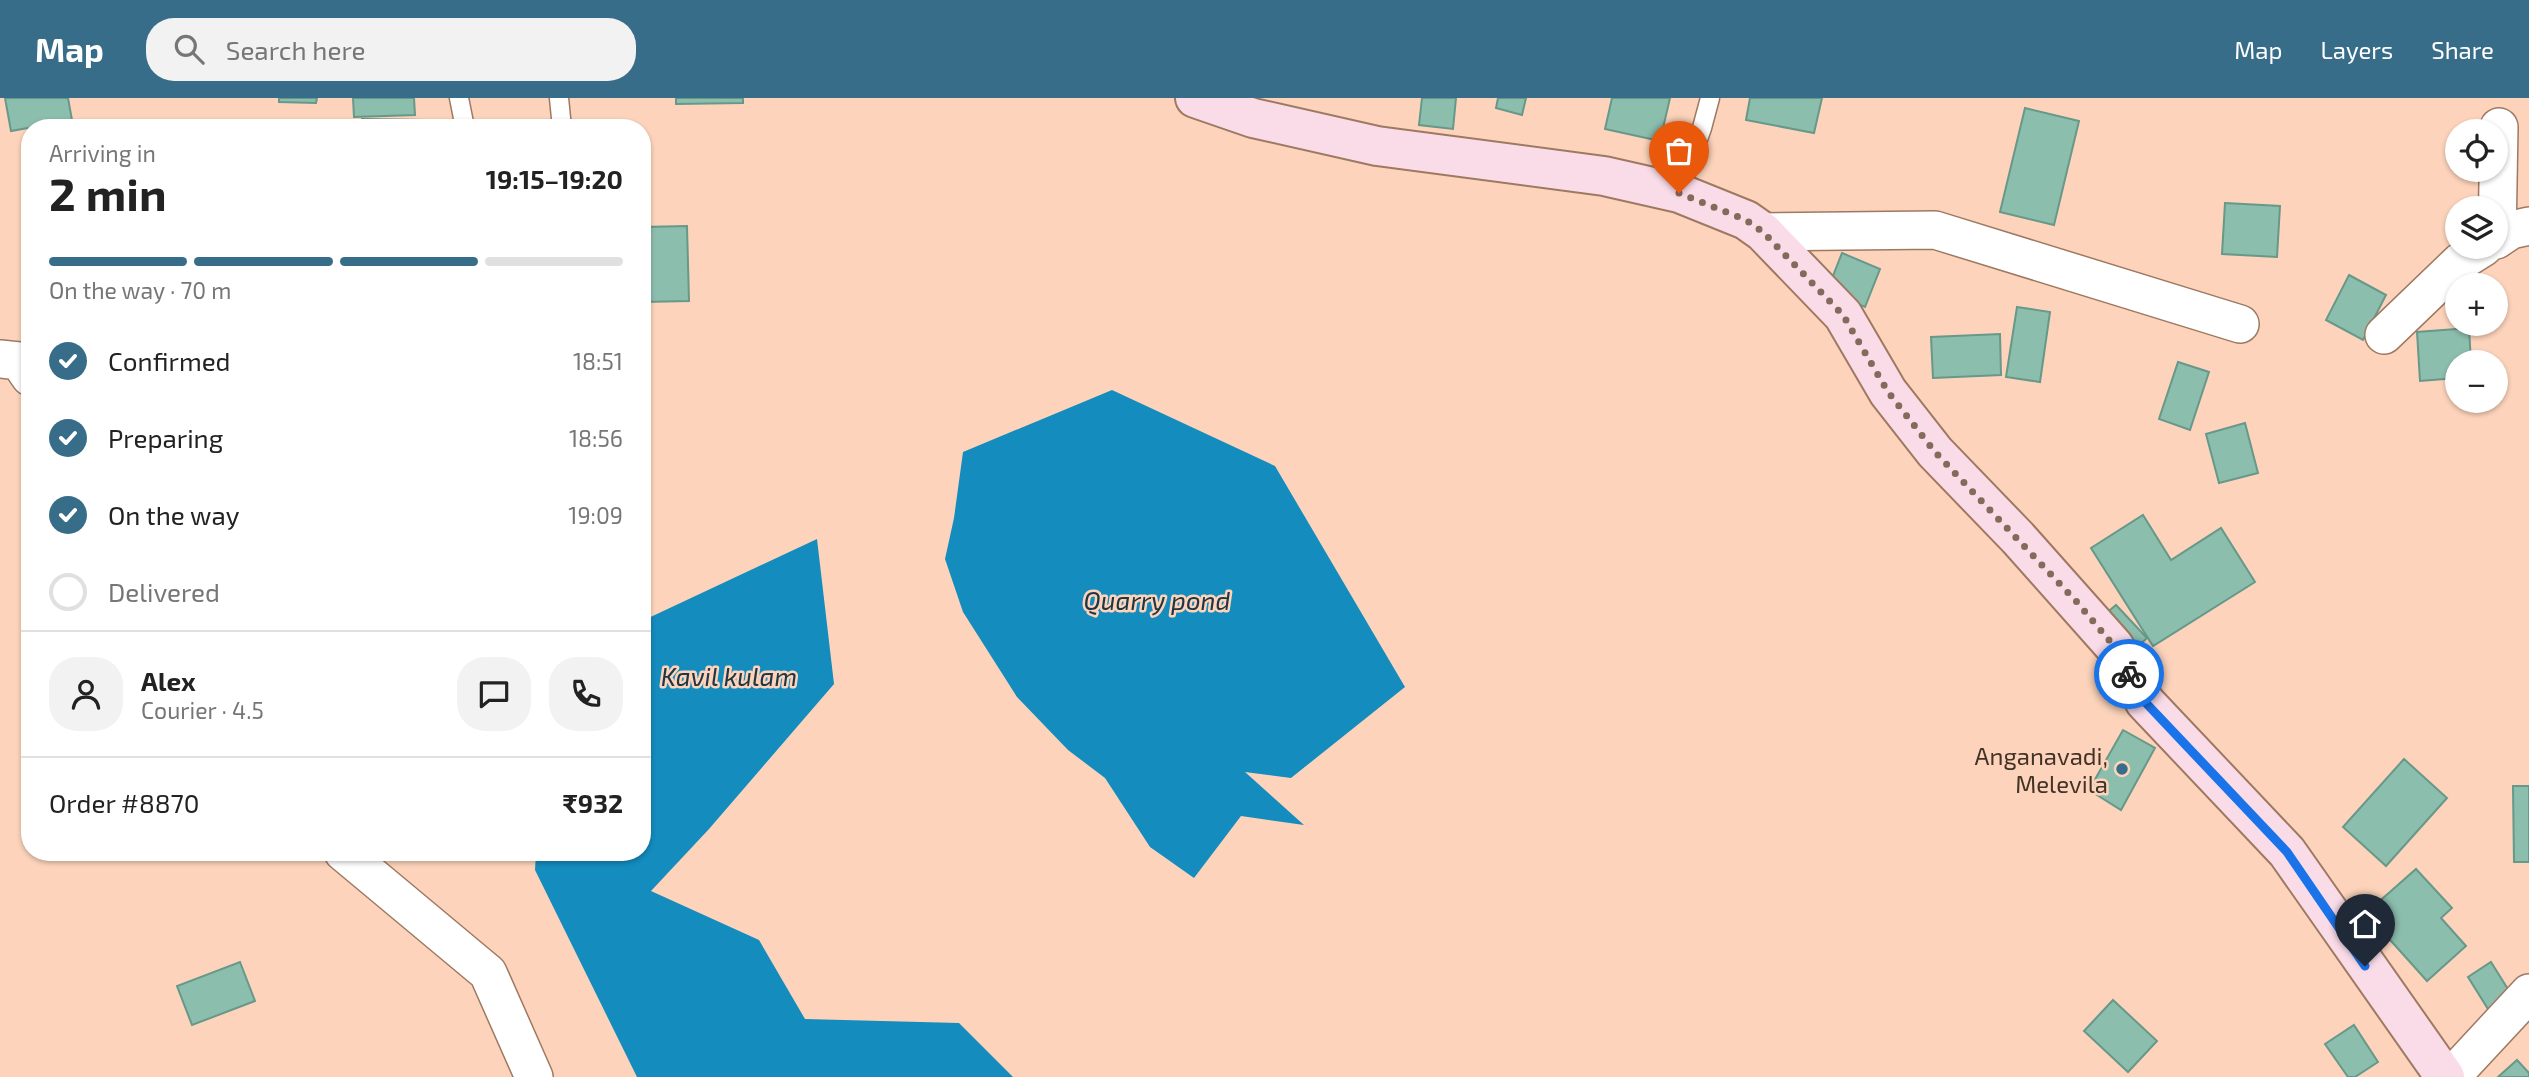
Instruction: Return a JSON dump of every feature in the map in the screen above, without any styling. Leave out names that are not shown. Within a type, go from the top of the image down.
[{"type":"main road","points":[[1195,98],[1253,118],[1377,146],[1604,176],[1679,193],[1746,220],[1763,232],[1843,315],[1888,392],[1935,452],[2018,538],[2114,646],[2145,702],[2287,852],[2445,1077]]},
{"type":"street","points":[[1763,232],[1935,230],[2240,324]]},
{"type":"street","points":[[2384,335],[2465,259]]},
{"type":"street","points":[[0,359],[19,361],[21,364]]},
{"type":"street","points":[[354,861],[488,973],[534,1077]]},
{"type":"street","points":[[2451,1077],[2529,993]]},
{"type":"lane","points":[[459,98],[463,119]]},
{"type":"lane","points":[[559,98],[561,119]]},
{"type":"lane","points":[[1679,193],[1710,98]]},
{"type":"water","name":"Quarry pond","points":[[1112,390],[1275,466],[1405,687],[1291,778],[1245,772],[1304,825],[1241,816],[1194,878],[1150,847],[1105,778],[1068,750],[1017,697],[963,612],[945,559],[963,452]]},
{"type":"water","name":"Kavil kulam","points":[[817,539],[834,684],[709,829],[651,891],[759,940],[805,1019],[959,1023],[1013,1077],[637,1077],[535,870],[536,861],[651,861],[651,617]]},
{"type":"building","points":[[5,98],[68,98],[72,119],[21,119],[21,129],[11,131]]},
{"type":"building","points":[[279,98],[317,98],[316,103],[279,102]]},
{"type":"building","points":[[353,98],[414,98],[415,115],[354,117]]},
{"type":"building","points":[[676,98],[743,98],[743,103],[676,104]]},
{"type":"building","points":[[1422,98],[1456,98],[1453,129],[1419,125]]},
{"type":"building","points":[[1498,98],[1526,98],[1522,115],[1496,108]]},
{"type":"building","points":[[1612,98],[1670,98],[1660,141],[1605,129]]},
{"type":"building","points":[[1750,98],[1822,98],[1814,133],[1746,120]]},
{"type":"building","points":[[2025,108],[2079,121],[2054,225],[2000,212]]},
{"type":"building","points":[[2225,203],[2280,206],[2277,257],[2222,254]]},
{"type":"building","points":[[687,226],[689,301],[651,302],[651,227]]},
{"type":"building","points":[[1842,253],[1880,269],[1865,307],[1827,291]]},
{"type":"building","points":[[2349,275],[2386,295],[2363,340],[2326,320]]},
{"type":"building","points":[[2017,307],[2050,312],[2040,382],[2006,377]]},
{"type":"building","points":[[2445,330],[2445,336],[2469,336],[2470,350],[2445,350],[2445,379],[2420,381],[2417,332]]},
{"type":"building","points":[[2000,334],[2001,375],[1933,378],[1931,337]]},
{"type":"building","points":[[2178,362],[2209,372],[2190,430],[2159,419]]},
{"type":"building","points":[[2245,423],[2258,473],[2219,483],[2206,434]]},
{"type":"building","points":[[2143,515],[2171,560],[2221,528],[2255,582],[2153,646],[2091,548]]},
{"type":"building","points":[[2116,605],[2147,638],[2134,650],[2103,616]]},
{"type":"building","name":"Anganavadi, Melevila","points":[[2123,730],[2155,748],[2121,810],[2089,790]]},
{"type":"building","points":[[2404,759],[2447,798],[2386,866],[2343,827]]},
{"type":"building","points":[[2513,786],[2529,786],[2529,862],[2514,862]]},
{"type":"building","points":[[2416,869],[2452,908],[2441,918],[2466,946],[2427,981],[2366,913]]},
{"type":"building","points":[[240,962],[255,1001],[192,1025],[177,986]]},
{"type":"building","points":[[2491,962],[2511,994],[2488,1009],[2468,977]]},
{"type":"building","points":[[2113,1000],[2157,1041],[2128,1072],[2084,1031]]},
{"type":"building","points":[[2354,1025],[2378,1062],[2355,1077],[2348,1077],[2325,1044]]},
{"type":"building","points":[[2517,1060],[2529,1073],[2529,1077],[2498,1077]]},
{"type":"way so far","points":[[1679,193],[1746,220],[1763,232],[1843,315],[1888,392],[1919,432],[2076,601],[2114,646],[2129,674]]},
{"type":"place","name":"Anganavadi, Melevila","points":[[2122,769]]},
{"type":"route","points":[[2129,674],[2145,702],[2287,852],[2365,966]]}]
